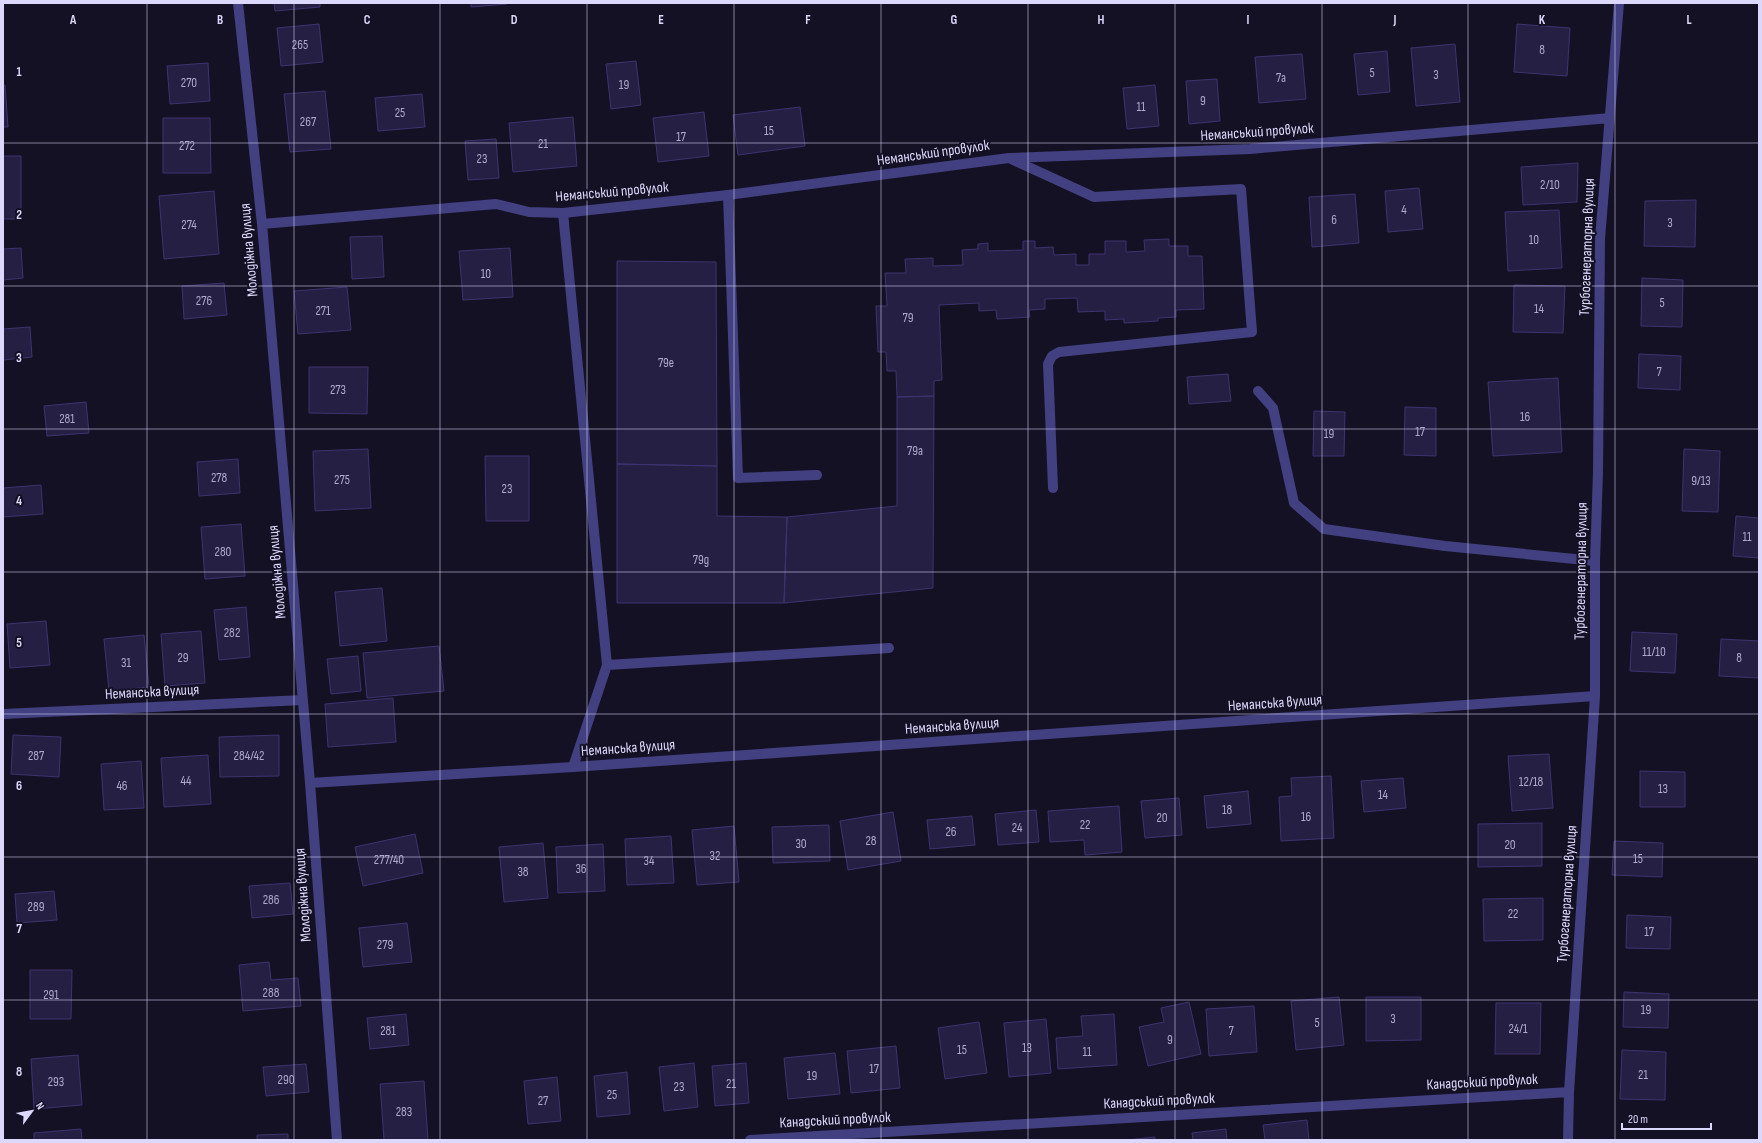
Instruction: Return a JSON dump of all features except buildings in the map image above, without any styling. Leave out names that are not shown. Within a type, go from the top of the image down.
[{"type":"street","name":"Молодіжна вулиця","points":[[238,3],[262,224],[310,783],[336,1140]]},
{"type":"street","name":"Турбогенераторна вулиця","points":[[1568,1140],[1569,1092],[1595,696],[1594,561],[1598,472],[1600,239],[1619,3]]},
{"type":"street","name":"Неманський провулок","points":[[262,224],[496,204],[529,212],[563,213],[728,195],[1009,158],[1250,149],[1610,118]]},
{"type":"street","points":[[1009,158],[1094,197],[1241,189],[1252,332],[1059,352],[1052,356],[1048,364],[1053,488]]},
{"type":"street","points":[[728,195],[738,478],[817,475]]},
{"type":"street","points":[[563,213],[607,665],[572,767]]},
{"type":"street","points":[[1258,392],[1273,408],[1294,503],[1324,529],[1445,546],[1594,561]]},
{"type":"street","points":[[607,665],[889,648]]},
{"type":"street","name":"Неманська вулиця","points":[[310,783],[572,767],[1595,696]]},
{"type":"street","name":"Неманська вулиця","points":[[3,714],[303,700]]},
{"type":"street","name":"Канадський провулок","points":[[750,1140],[1569,1092]]}]
